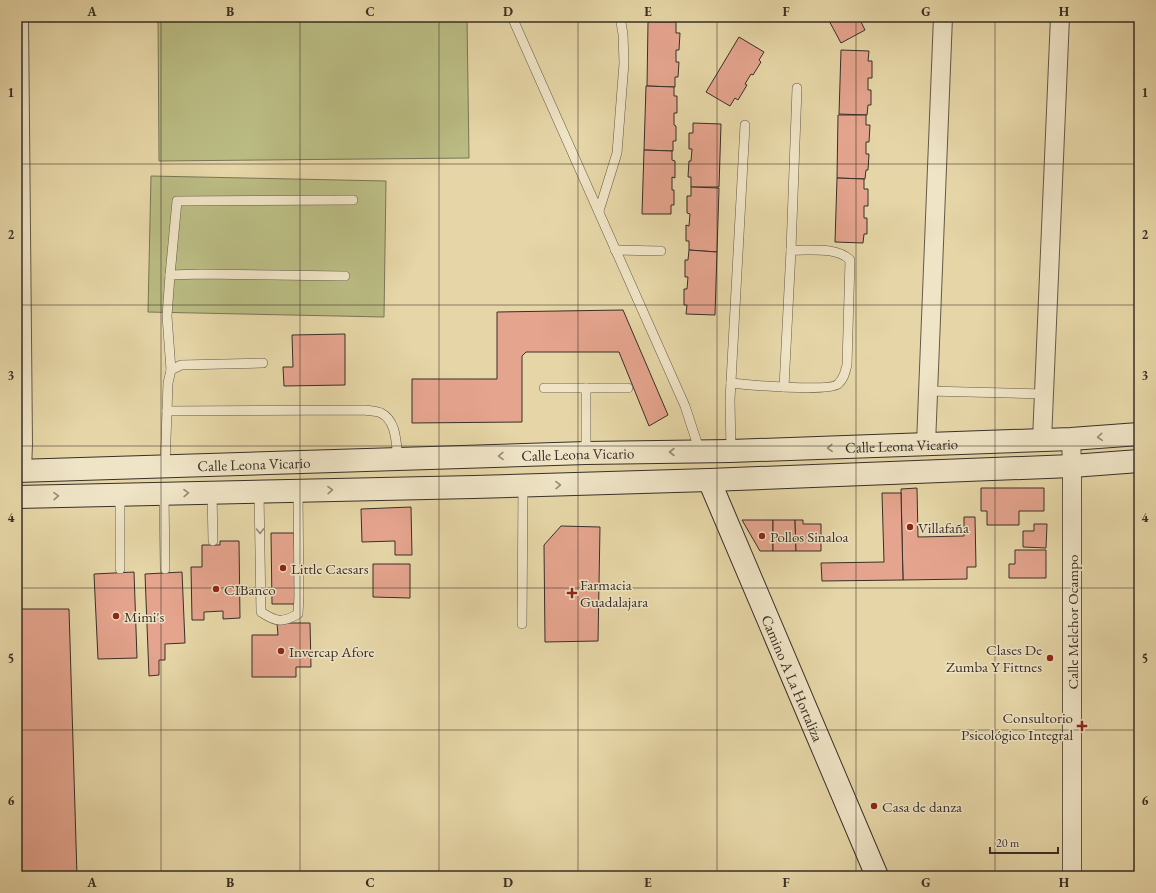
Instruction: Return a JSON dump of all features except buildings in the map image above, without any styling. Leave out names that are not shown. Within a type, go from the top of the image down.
[{"type":"main road","name":"Calle Leona Vicario","points":[[19,471],[474,457],[586,452],[731,451],[1071,439],[1139,434]]},
{"type":"main road","points":[[474,457],[474,487]]},
{"type":"main road","name":"Calle Leona Vicario","points":[[17,497],[523,486],[1072,466],[1139,461]]},
{"type":"main road","name":"Camino A La Hortaliza","points":[[709,480],[877,876]]},
{"type":"street","points":[[19,17],[23,428],[19,471]]},
{"type":"street","points":[[926,444],[943,17]]},
{"type":"street","points":[[1042,440],[1060,17]]},
{"type":"street","name":"Calle Melchor Ocampo","points":[[1071,439],[1072,876]]},
{"type":"lane","points":[[512,17],[685,406],[700,452]]},
{"type":"lane","points":[[599,211],[617,153],[624,63],[623,34],[620,17]]},
{"type":"lane","points":[[784,387],[797,88]]},
{"type":"lane","points":[[731,451],[731,383],[745,125]]},
{"type":"lane","points":[[165,466],[168,383],[171,370],[167,316],[177,200],[353,200]]},
{"type":"lane","points":[[615,250],[661,251]]},
{"type":"lane","points":[[731,383],[784,387],[828,388],[837,385],[844,378],[847,365],[850,260],[844,254],[832,251],[791,250]]},
{"type":"lane","points":[[170,275],[346,276]]},
{"type":"lane","points":[[171,370],[181,365],[263,363]]},
{"type":"lane","points":[[544,388],[628,388]]},
{"type":"lane","points":[[586,388],[586,452]]},
{"type":"lane","points":[[928,391],[1044,394]]},
{"type":"lane","points":[[167,411],[366,410],[381,413],[390,421],[395,436],[398,459]]},
{"type":"lane","points":[[522,624],[523,486]]},
{"type":"lane","points":[[259,492],[261,612],[272,619],[287,620],[298,614],[298,491]]},
{"type":"lane","points":[[212,493],[213,541]]},
{"type":"lane","points":[[164,494],[165,569]]},
{"type":"lane","points":[[120,495],[120,569]]},
{"type":"green space","points":[[158,17],[467,17],[469,158],[159,161]]},
{"type":"green space","points":[[151,176],[386,181],[384,317],[148,312]]},
{"type":"place","name":"Villafaña","points":[[910,527]]},
{"type":"place","name":"Pollos Sinaloa","points":[[762,536]]},
{"type":"place","name":"Little Caesars","points":[[283,568]]},
{"type":"place","name":"CIBanco","points":[[216,589]]},
{"type":"place","name":"Farmacia Guadalajara","points":[[572,593]]},
{"type":"place","name":"Mimi's","points":[[116,616]]},
{"type":"place","name":"Invercap Afore","points":[[281,651]]},
{"type":"place","name":"Clases De Zumba Y Fittnes","points":[[1050,658]]},
{"type":"place","name":"Consultorio Psicológico Integral","points":[[1082,726]]},
{"type":"place","name":"Casa de danza","points":[[874,806]]}]
